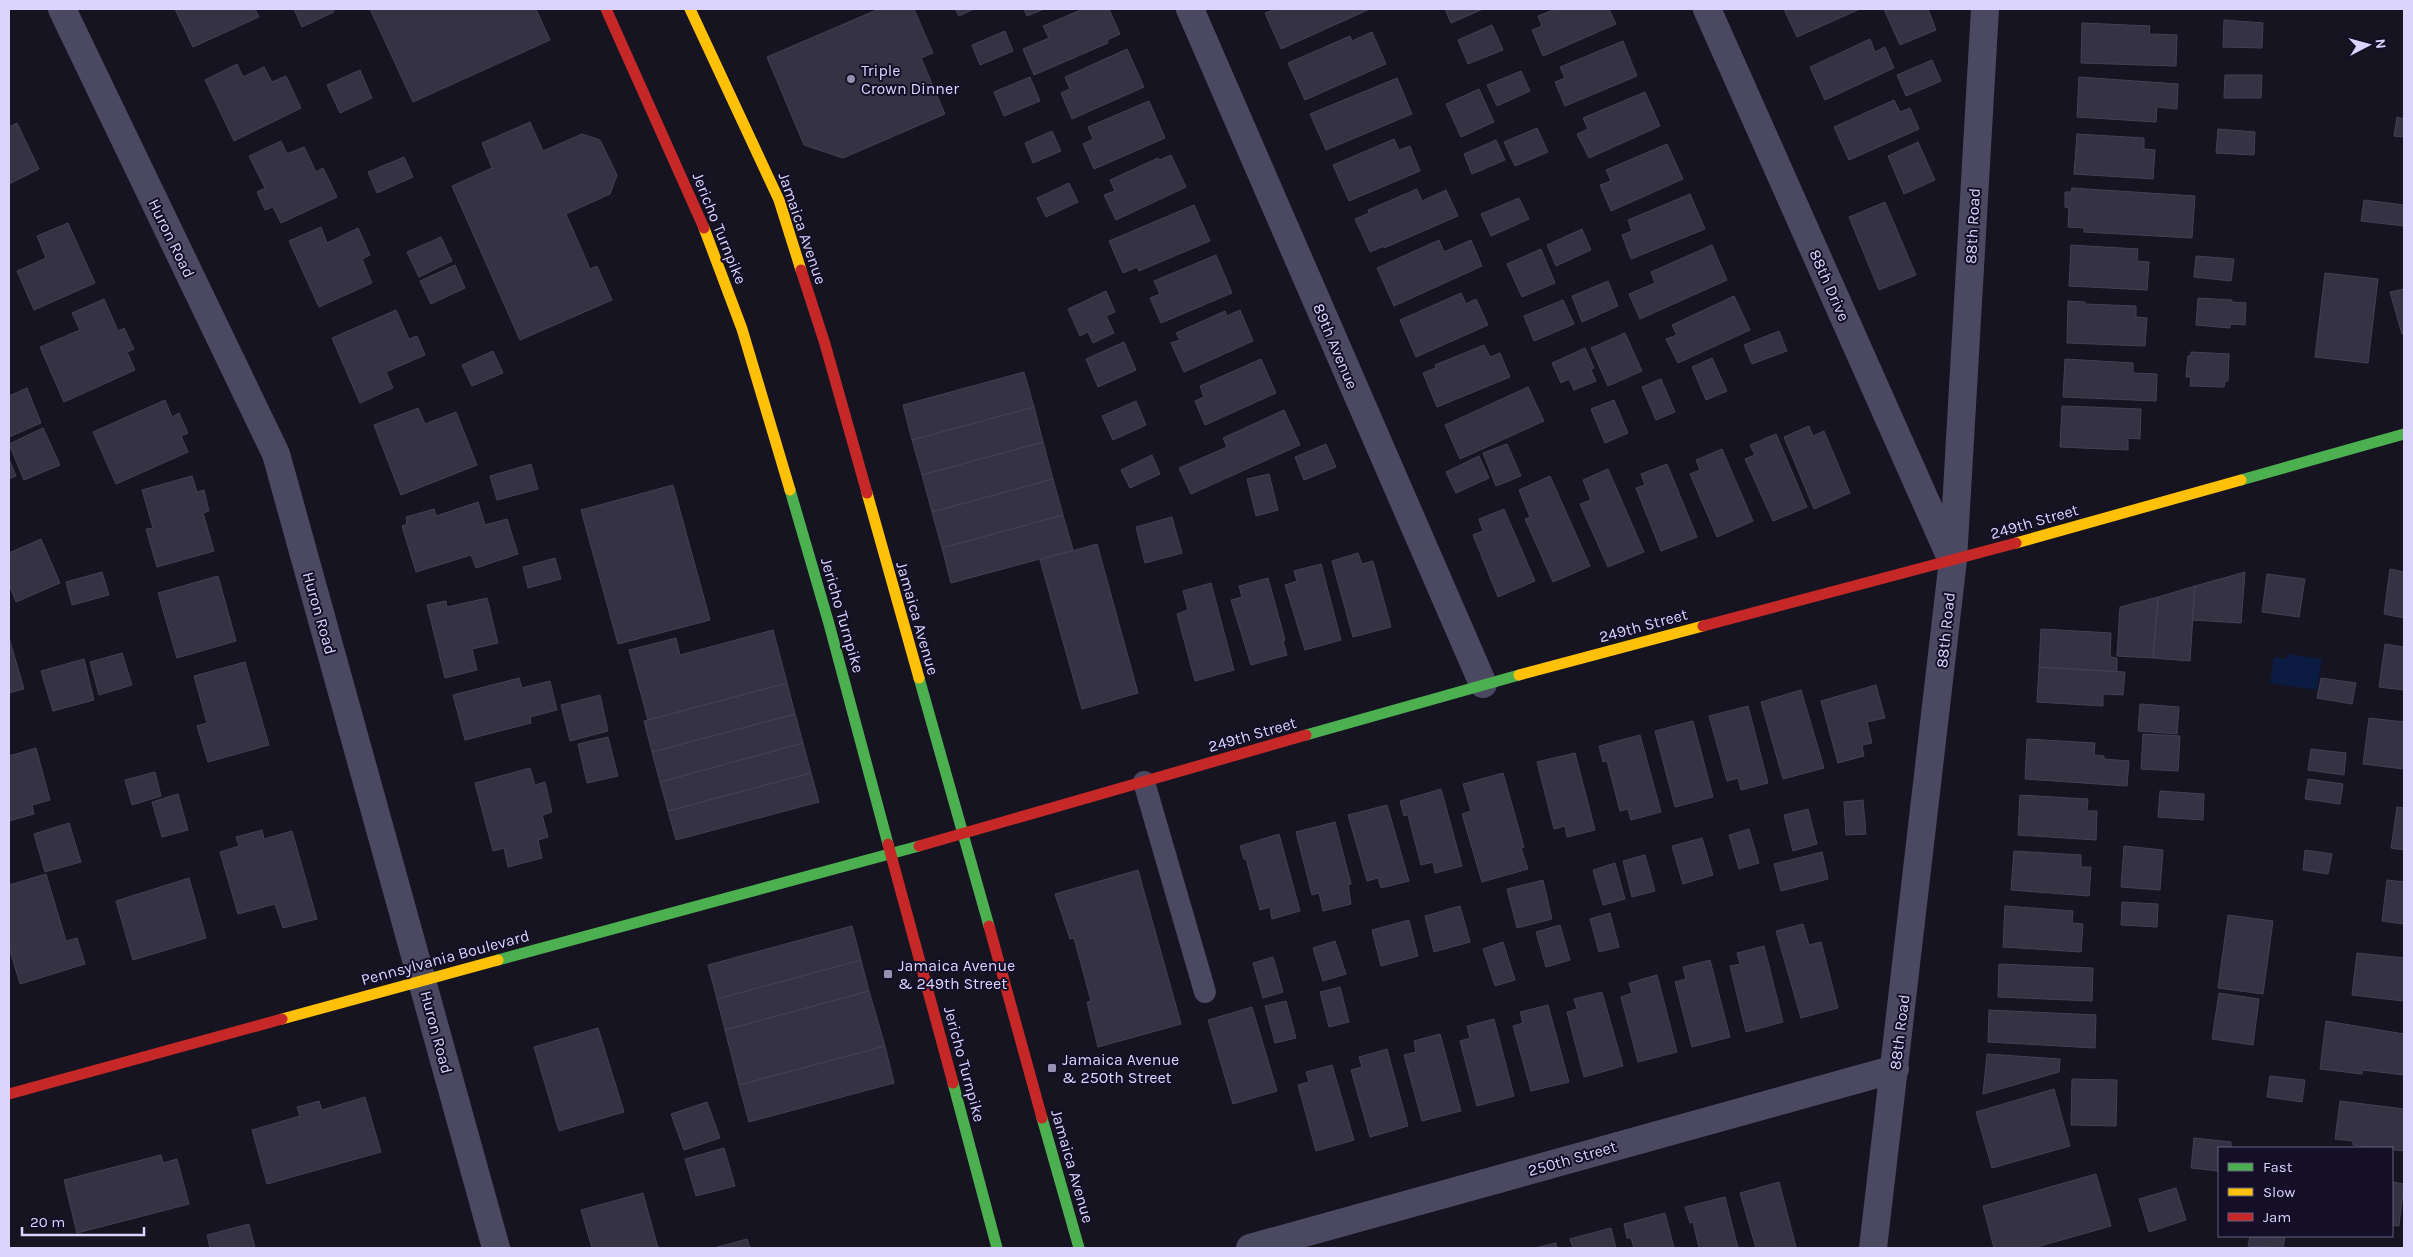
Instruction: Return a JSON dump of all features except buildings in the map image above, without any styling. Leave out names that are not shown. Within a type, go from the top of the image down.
[{"type":"main road","name":"Jericho Turnpike","points":[[606,9],[702,222],[742,329],[829,624],[997,1248]]},
{"type":"main road","name":"Jamaica Avenue","points":[[690,9],[779,200],[825,344],[1079,1248]]},
{"type":"main road","name":"249th Street","points":[[891,854],[1483,684],[1952,560],[2404,434]]},
{"type":"main road","name":"Pennsylvania Boulevard","points":[[9,1094],[422,980],[891,854]]},
{"type":"street","name":"Huron Road","points":[[62,9],[276,454],[496,1248]]},
{"type":"street","name":"89th Avenue","points":[[1190,9],[1483,684]]},
{"type":"street","name":"88th Drive","points":[[1707,9],[1952,560]]},
{"type":"street","name":"88th Road","points":[[1872,1248],[1895,1069],[1952,560],[1985,9]]},
{"type":"street","name":"250th Street","points":[[1250,1248],[1895,1069]]},
{"type":"lane","points":[[1144,782],[1205,992]]},
{"type":"water","points":[[2287,654],[2322,659],[2317,690],[2270,683],[2274,657],[2286,659]]},
{"type":"traffic: fast","points":[[2241,480],[2404,434]]},
{"type":"traffic: fast","points":[[790,490],[829,624],[888,844]]},
{"type":"traffic: fast","points":[[1306,735],[1519,675]]},
{"type":"traffic: fast","points":[[919,678],[989,926]]},
{"type":"traffic: fast","points":[[498,960],[919,846]]},
{"type":"traffic: fast","points":[[953,1083],[997,1248]]},
{"type":"traffic: fast","points":[[1042,1118],[1079,1248]]},
{"type":"traffic: slow","points":[[690,9],[779,200],[801,270]]},
{"type":"traffic: slow","points":[[704,228],[742,329],[790,490]]},
{"type":"traffic: slow","points":[[2016,543],[2241,480]]},
{"type":"traffic: slow","points":[[867,493],[919,678]]},
{"type":"traffic: slow","points":[[1519,675],[1703,626]]},
{"type":"traffic: slow","points":[[282,1019],[498,960]]},
{"type":"traffic: jam","points":[[606,9],[704,228]]},
{"type":"traffic: jam","points":[[801,270],[825,344],[867,493]]},
{"type":"traffic: jam","points":[[1703,626],[2016,543]]},
{"type":"traffic: jam","points":[[919,846],[1306,735]]},
{"type":"traffic: jam","points":[[888,844],[953,1083]]},
{"type":"traffic: jam","points":[[989,926],[1042,1118]]},
{"type":"traffic: jam","points":[[9,1094],[282,1019]]},
{"type":"place","name":"Triple Crown Dinner","points":[[851,79]]},
{"type":"place","name":"Jamaica Avenue & 249th Street","points":[[888,974]]},
{"type":"place","name":"Jamaica Avenue & 250th Street","points":[[1052,1068]]}]
